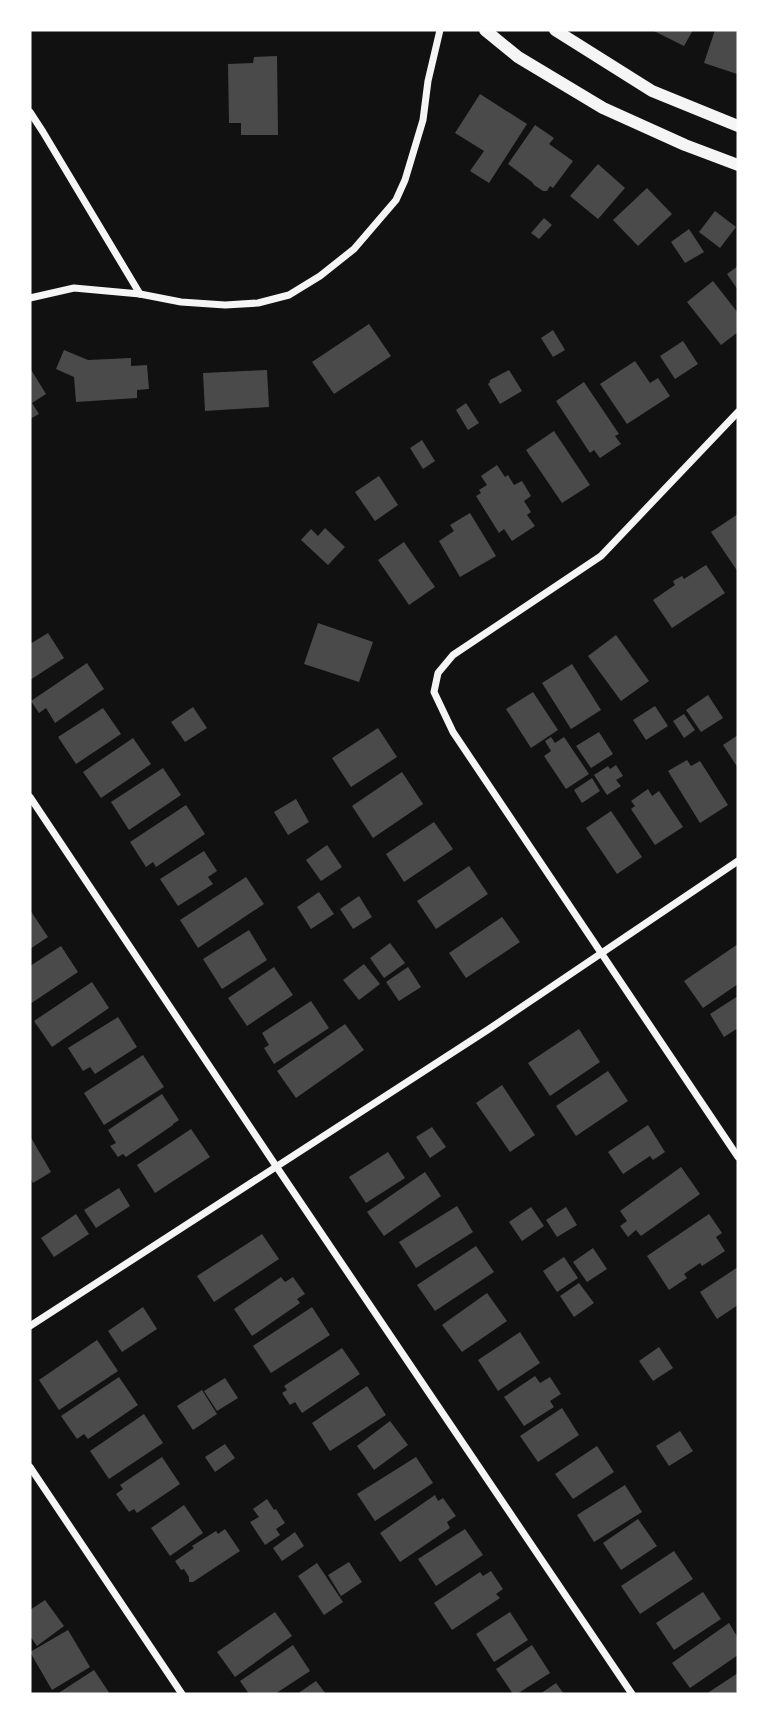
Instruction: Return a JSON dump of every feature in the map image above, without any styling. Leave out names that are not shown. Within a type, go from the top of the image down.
[{"type":"street","points":[[30,298],[74,288],[140,294],[181,302],[258,303],[289,295],[320,276],[354,249],[396,200],[405,180],[423,120],[428,81],[440,30]]},
{"type":"street","points":[[485,30],[518,57],[603,108],[685,145],[738,165]]},
{"type":"street","points":[[555,30],[652,91],[738,126]]},
{"type":"street","points":[[30,112],[140,294]]},
{"type":"street","points":[[738,412],[601,556],[453,654],[438,673],[435,692],[453,732],[738,1157]]},
{"type":"street","points":[[30,797],[275,1166],[632,1694]]},
{"type":"street","points":[[30,1326],[489,1030],[738,861]]},
{"type":"street","points":[[30,1467],[182,1694]]},
{"type":"building","points":[[652,30],[693,30],[684,46]]},
{"type":"building","points":[[715,30],[738,30],[737,74],[704,63]]},
{"type":"building","points":[[277,56],[278,135],[241,135],[241,123],[229,123],[228,64],[253,63],[254,57]]},
{"type":"building","points":[[480,94],[527,124],[489,183],[470,171],[484,151],[455,133]]},
{"type":"building","points":[[535,125],[554,138],[549,144],[573,161],[553,188],[550,186],[547,191],[534,185],[508,164]]},
{"type":"building","points":[[598,164],[625,188],[598,219],[570,196]]},
{"type":"building","points":[[647,188],[672,214],[638,246],[613,220]]},
{"type":"building","points":[[715,211],[736,227],[720,248],[699,232]]},
{"type":"building","points":[[544,218],[552,225],[539,239],[531,233]]},
{"type":"building","points":[[689,229],[704,252],[685,263],[671,242]]},
{"type":"building","points":[[738,266],[738,290],[727,274]]},
{"type":"building","points":[[713,281],[738,313],[738,332],[721,345],[687,302]]},
{"type":"building","points":[[369,324],[391,356],[334,394],[312,362]]},
{"type":"building","points":[[553,330],[565,350],[553,357],[541,338]]},
{"type":"building","points":[[683,341],[698,364],[675,379],[660,356]]},
{"type":"building","points":[[64,350],[88,360],[131,358],[131,366],[147,365],[149,389],[137,390],[137,398],[76,402],[74,377],[56,369]]},
{"type":"building","points":[[635,361],[650,383],[658,378],[670,396],[627,424],[600,384]]},
{"type":"building","points":[[30,368],[46,394],[32,403],[39,414],[30,419]]},
{"type":"building","points":[[267,370],[269,407],[205,411],[203,373]]},
{"type":"building","points":[[509,370],[522,391],[500,404],[488,384],[490,380]]},
{"type":"building","points":[[584,382],[619,434],[615,436],[621,444],[600,458],[594,450],[590,453],[556,401]]},
{"type":"building","points":[[466,403],[479,423],[468,430],[456,410]]},
{"type":"building","points":[[554,431],[590,485],[562,503],[526,450]]},
{"type":"building","points":[[422,440],[435,461],[423,469],[410,448]]},
{"type":"building","points":[[497,465],[514,485],[522,481],[531,496],[524,501],[531,512],[527,515],[535,526],[512,541],[504,529],[499,533],[476,496],[481,493],[479,490],[487,485],[481,476]]},
{"type":"building","points":[[379,476],[398,505],[375,521],[355,492]]},
{"type":"building","points":[[470,513],[496,556],[460,577],[439,541],[454,531],[450,525]]},
{"type":"building","points":[[738,514],[738,572],[711,532]]},
{"type":"building","points":[[325,528],[345,547],[328,565],[301,540],[311,529],[318,536]]},
{"type":"building","points":[[404,542],[435,587],[409,605],[378,560]]},
{"type":"building","points":[[706,565],[725,593],[672,628],[653,600],[675,585],[673,581],[682,576],[684,579]]},
{"type":"building","points":[[318,623],[373,642],[359,682],[304,664]]},
{"type":"building","points":[[48,633],[64,658],[30,680],[30,644]]},
{"type":"building","points":[[616,635],[649,681],[621,701],[588,656]]},
{"type":"building","points":[[87,663],[104,689],[55,723],[46,708],[39,713],[31,701]]},
{"type":"building","points":[[572,664],[601,710],[571,729],[542,683]]},
{"type":"building","points":[[533,692],[558,730],[531,748],[506,709]]},
{"type":"building","points":[[708,695],[723,718],[701,732],[686,710]]},
{"type":"building","points":[[655,706],[668,726],[646,740],[633,720]]},
{"type":"building","points":[[193,707],[207,728],[185,742],[171,722]]},
{"type":"building","points":[[103,708],[121,734],[76,764],[58,737]]},
{"type":"building","points":[[684,714],[695,730],[684,738],[673,721]]},
{"type":"building","points":[[378,728],[397,757],[351,787],[332,758]]},
{"type":"building","points":[[599,732],[613,754],[591,768],[576,746]]},
{"type":"building","points":[[738,735],[738,768],[723,745]]},
{"type":"building","points":[[551,737],[555,743],[564,737],[589,774],[566,789],[544,756],[551,751],[545,741]]},
{"type":"building","points":[[133,738],[151,764],[101,798],[83,772]]},
{"type":"building","points":[[687,760],[691,766],[700,761],[728,805],[700,823],[668,771]]},
{"type":"building","points":[[616,765],[623,776],[616,780],[621,786],[607,795],[594,775],[608,766],[610,769]]},
{"type":"building","points":[[163,768],[181,795],[129,830],[111,802]]},
{"type":"building","points":[[402,772],[423,804],[373,838],[352,806]]},
{"type":"building","points":[[592,778],[600,791],[582,803],[574,790]]},
{"type":"building","points":[[648,789],[652,796],[659,791],[683,827],[655,845],[631,809],[635,806],[631,801]]},
{"type":"building","points":[[296,799],[309,822],[288,835],[274,812]]},
{"type":"building","points":[[186,805],[205,834],[156,867],[153,862],[146,867],[130,842]]},
{"type":"building","points":[[611,811],[642,857],[617,874],[586,828]]},
{"type":"building","points":[[434,822],[453,849],[404,882],[386,854]]},
{"type":"building","points":[[327,845],[342,867],[321,881],[306,860]]},
{"type":"building","points":[[204,851],[217,871],[208,877],[213,884],[178,906],[160,879]]},
{"type":"building","points":[[469,866],[488,894],[436,929],[417,901]]},
{"type":"building","points":[[246,877],[264,904],[198,948],[180,920]]},
{"type":"building","points":[[319,892],[334,914],[311,929],[297,907]]},
{"type":"building","points":[[359,896],[372,917],[353,929],[340,909]]},
{"type":"building","points":[[30,910],[48,937],[30,949]]},
{"type":"building","points":[[502,917],[520,942],[466,978],[449,953]]},
{"type":"building","points":[[249,930],[267,960],[222,989],[203,959]]},
{"type":"building","points":[[390,943],[405,963],[384,978],[370,958]]},
{"type":"building","points":[[738,944],[738,984],[703,1008],[684,981]]},
{"type":"building","points":[[61,946],[78,972],[30,1004],[30,966]]},
{"type":"building","points":[[364,964],[380,984],[359,1000],[343,980]]},
{"type":"building","points":[[274,967],[293,995],[247,1026],[228,998]]},
{"type":"building","points":[[408,967],[421,987],[399,1001],[386,982]]},
{"type":"building","points":[[92,982],[109,1008],[52,1047],[34,1021]]},
{"type":"building","points":[[738,996],[738,1028],[724,1037],[710,1014]]},
{"type":"building","points":[[311,1001],[329,1028],[274,1064],[264,1048],[269,1045],[262,1033]]},
{"type":"building","points":[[118,1017],[137,1047],[95,1074],[90,1067],[83,1071],[68,1048]]},
{"type":"building","points":[[345,1024],[364,1050],[296,1098],[277,1071]]},
{"type":"building","points":[[579,1029],[600,1062],[550,1096],[528,1063]]},
{"type":"building","points":[[143,1055],[164,1087],[104,1125],[84,1093]]},
{"type":"building","points":[[608,1071],[628,1101],[576,1136],[556,1106]]},
{"type":"building","points":[[502,1085],[535,1135],[510,1152],[476,1103]]},
{"type":"building","points":[[162,1094],[179,1120],[126,1157],[123,1154],[118,1157],[110,1146],[116,1143],[108,1130]]},
{"type":"building","points":[[648,1125],[665,1152],[653,1160],[650,1156],[623,1174],[608,1152]]},
{"type":"building","points":[[432,1127],[446,1147],[430,1158],[416,1137]]},
{"type":"building","points":[[191,1129],[210,1157],[155,1193],[137,1165]]},
{"type":"building","points":[[30,1136],[51,1172],[33,1183],[30,1177]]},
{"type":"building","points":[[388,1152],[405,1178],[366,1203],[349,1177]]},
{"type":"building","points":[[681,1167],[700,1194],[641,1236],[636,1230],[628,1237],[620,1226],[627,1221],[620,1211]]},
{"type":"building","points":[[425,1172],[441,1196],[384,1236],[367,1212]]},
{"type":"building","points":[[119,1188],[130,1206],[96,1228],[84,1210]]},
{"type":"building","points":[[457,1206],[473,1232],[416,1268],[399,1242]]},
{"type":"building","points":[[531,1207],[544,1226],[522,1241],[509,1222]]},
{"type":"building","points":[[566,1207],[577,1225],[557,1237],[546,1220]]},
{"type":"building","points":[[76,1214],[89,1234],[54,1257],[41,1238]]},
{"type":"building","points":[[709,1214],[722,1233],[716,1237],[725,1251],[684,1274],[687,1278],[669,1290],[647,1256]]},
{"type":"building","points":[[262,1234],[279,1259],[214,1302],[197,1276]]},
{"type":"building","points":[[476,1246],[494,1272],[435,1311],[417,1285]]},
{"type":"building","points":[[593,1248],[607,1269],[587,1282],[573,1262]]},
{"type":"building","points":[[564,1257],[578,1278],[557,1292],[543,1271]]},
{"type":"building","points":[[738,1267],[738,1305],[717,1319],[700,1292]]},
{"type":"building","points":[[281,1277],[285,1282],[293,1277],[305,1294],[297,1299],[300,1303],[252,1336],[234,1309]]},
{"type":"building","points":[[579,1283],[594,1303],[574,1317],[560,1296]]},
{"type":"building","points":[[487,1293],[507,1321],[462,1352],[442,1325]]},
{"type":"building","points":[[143,1307],[157,1329],[122,1352],[108,1331]]},
{"type":"building","points":[[312,1307],[330,1335],[271,1373],[253,1346]]},
{"type":"building","points":[[520,1332],[540,1363],[498,1391],[478,1360]]},
{"type":"building","points":[[97,1340],[118,1371],[59,1410],[39,1380]]},
{"type":"building","points":[[659,1347],[673,1368],[653,1381],[639,1361]]},
{"type":"building","points":[[342,1348],[360,1374],[302,1413],[295,1402],[290,1405],[282,1393],[287,1390],[284,1386]]},
{"type":"building","points":[[535,1376],[540,1383],[550,1377],[561,1394],[550,1401],[554,1407],[524,1426],[504,1397]]},
{"type":"building","points":[[119,1377],[138,1405],[88,1439],[84,1434],[77,1439],[61,1416]]},
{"type":"building","points":[[225,1378],[238,1398],[217,1411],[204,1391]]},
{"type":"building","points":[[367,1386],[386,1415],[330,1451],[312,1423]]},
{"type":"building","points":[[202,1390],[217,1414],[193,1430],[177,1406]]},
{"type":"building","points":[[562,1408],[579,1435],[538,1462],[520,1436]]},
{"type":"building","points":[[144,1414],[163,1443],[109,1479],[90,1451]]},
{"type":"building","points":[[390,1421],[408,1445],[374,1470],[357,1446]]},
{"type":"building","points":[[680,1431],[693,1451],[669,1466],[656,1446]]},
{"type":"building","points":[[225,1444],[235,1458],[215,1472],[205,1457]]},
{"type":"building","points":[[597,1446],[614,1472],[573,1499],[555,1474]]},
{"type":"building","points":[[162,1457],[180,1484],[137,1513],[134,1509],[129,1512],[116,1494],[123,1489],[120,1485]]},
{"type":"building","points":[[416,1457],[433,1483],[375,1521],[357,1494]]},
{"type":"building","points":[[625,1485],[642,1512],[594,1542],[577,1515]]},
{"type":"building","points":[[435,1495],[438,1501],[443,1498],[456,1516],[447,1522],[450,1528],[400,1562],[380,1533]]},
{"type":"building","points":[[267,1499],[285,1523],[276,1529],[280,1535],[265,1545],[250,1522],[259,1517],[253,1509]]},
{"type":"building","points":[[184,1505],[203,1533],[170,1556],[151,1528]]},
{"type":"building","points":[[638,1519],[657,1546],[621,1570],[603,1543]]},
{"type":"building","points":[[225,1529],[240,1551],[189,1582],[184,1569],[181,1570],[175,1561],[194,1548],[192,1546],[216,1531],[218,1534]]},
{"type":"building","points":[[465,1529],[483,1555],[436,1586],[418,1559]]},
{"type":"building","points":[[295,1532],[304,1546],[282,1561],[273,1548]]},
{"type":"building","points":[[674,1551],[693,1579],[640,1614],[621,1586]]},
{"type":"building","points":[[349,1562],[362,1582],[341,1596],[328,1575]]},
{"type":"building","points":[[317,1563],[343,1602],[324,1615],[298,1576]]},
{"type":"building","points":[[491,1571],[503,1589],[496,1594],[500,1598],[452,1630],[434,1603],[480,1572],[483,1576]]},
{"type":"building","points":[[703,1592],[721,1619],[674,1650],[656,1623]]},
{"type":"building","points":[[45,1600],[64,1626],[37,1646],[30,1636],[30,1610]]},
{"type":"building","points":[[275,1612],[292,1636],[235,1677],[217,1652]]},
{"type":"building","points":[[510,1612],[528,1640],[494,1662],[476,1634]]},
{"type":"building","points":[[729,1623],[738,1638],[738,1655],[690,1688],[672,1663]]},
{"type":"building","points":[[68,1630],[90,1667],[52,1690],[30,1652]]},
{"type":"building","points":[[293,1645],[310,1671],[275,1694],[249,1694],[240,1681]]},
{"type":"building","points":[[532,1645],[550,1673],[513,1694],[496,1669]]},
{"type":"building","points":[[94,1670],[110,1694],[57,1694]]},
{"type":"building","points":[[738,1673],[738,1694],[706,1694]]},
{"type":"building","points":[[316,1681],[326,1694],[297,1694]]},
{"type":"building","points":[[556,1683],[564,1694],[540,1694]]}]
